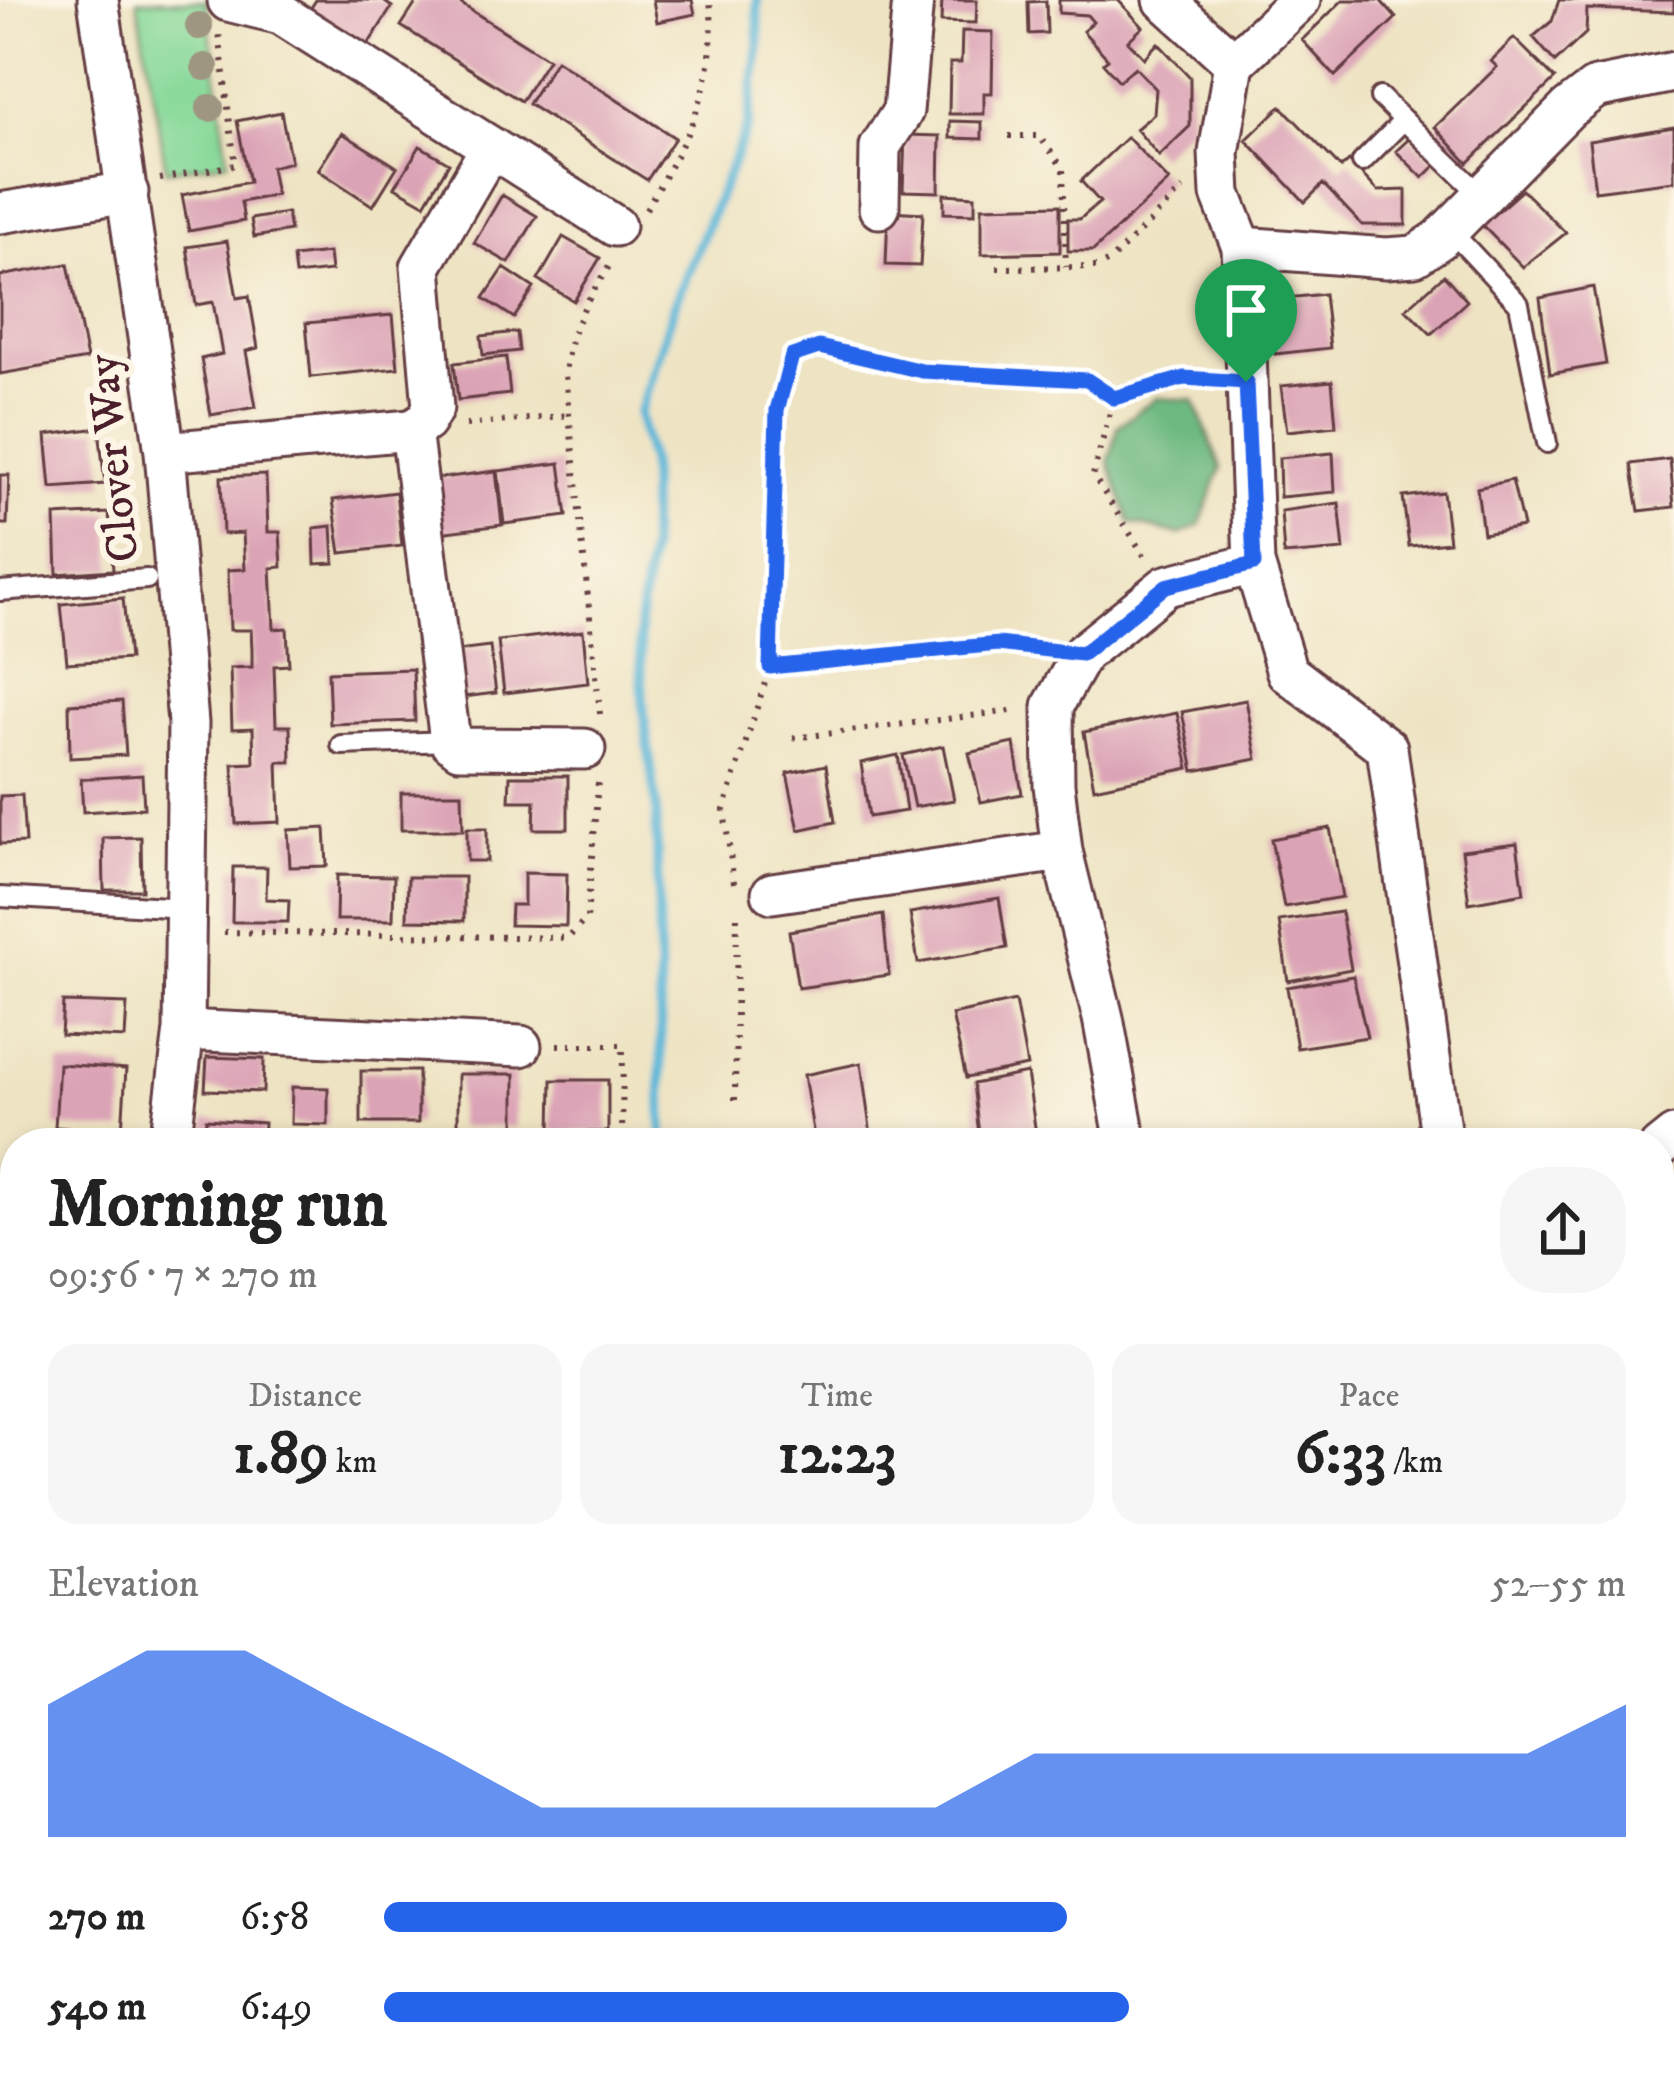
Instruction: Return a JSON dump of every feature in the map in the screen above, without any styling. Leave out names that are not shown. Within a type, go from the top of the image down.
[{"type":"street","name":"Clover Way","points":[[98,0],[144,186],[188,723],[184,1030],[172,1128]]},
{"type":"street","points":[[879,208],[880,147],[903,111],[914,0]]},
{"type":"street","points":[[1164,0],[1234,63]]},
{"type":"street","points":[[1300,0],[1234,63],[1220,153],[1221,194],[1242,247],[1254,564],[1286,672],[1387,748],[1440,1128]]},
{"type":"street","points":[[223,12],[285,7],[622,231]]},
{"type":"street","points":[[1242,247],[1414,256],[1449,229],[1594,88],[1674,72]]},
{"type":"street","points":[[491,147],[421,267],[422,419],[450,741],[459,748],[594,751]]},
{"type":"street","points":[[0,213],[144,186]]},
{"type":"street","points":[[166,452],[422,419]]},
{"type":"street","points":[[1123,1128],[1103,1018],[1062,850],[1054,785],[1053,706],[1082,654],[1166,586],[1254,564]]},
{"type":"street","points":[[772,893],[1062,850]]},
{"type":"street","points":[[184,1030],[521,1046]]},
{"type":"lane","points":[[1380,97],[1482,196]]},
{"type":"lane","points":[[1362,162],[1404,120]]},
{"type":"lane","points":[[1449,229],[1519,304],[1547,443]]},
{"type":"lane","points":[[0,590],[147,578]]},
{"type":"lane","points":[[340,745],[450,741]]},
{"type":"lane","points":[[0,897],[185,920]]},
{"type":"path","points":[[185,920],[568,938],[587,918],[600,698],[565,375],[568,341],[622,231],[692,131],[714,45],[710,0]]},
{"type":"path","points":[[144,186],[235,165],[223,12]]},
{"type":"path","points":[[1009,136],[1039,136],[1064,168],[1066,267]]},
{"type":"path","points":[[997,268],[1097,267],[1111,260],[1220,153]]},
{"type":"path","points":[[1082,654],[998,644],[770,667],[777,410],[792,356],[819,347],[922,371],[1087,380],[1114,398],[1184,378],[1246,382]]},
{"type":"path","points":[[1114,398],[1093,475],[1166,586]]},
{"type":"path","points":[[422,419],[457,426],[570,415]]},
{"type":"path","points":[[794,738],[1053,706]]},
{"type":"path","points":[[521,1046],[623,1045],[622,1128]]},
{"type":"green space","points":[[137,0],[206,1],[228,161],[166,171]]},
{"type":"green space","points":[[1156,398],[1194,400],[1221,468],[1200,525],[1180,535],[1130,523],[1109,462],[1118,426]]},
{"type":"building","points":[[316,0],[382,0],[392,7],[364,51],[307,14]]},
{"type":"building","points":[[418,0],[455,0],[548,59],[521,101],[401,26]]},
{"type":"building","points":[[653,0],[692,0],[695,14],[657,22]]},
{"type":"building","points":[[942,0],[977,0],[976,23],[941,22]]},
{"type":"building","points":[[1059,0],[1118,0],[1143,27],[1128,41],[1144,58],[1158,43],[1190,77],[1190,126],[1159,156],[1136,129],[1154,114],[1156,89],[1135,67],[1119,81],[1103,63],[1108,59],[1083,31],[1093,22],[1087,15],[1059,13]]},
{"type":"building","points":[[1343,0],[1380,0],[1396,18],[1335,76],[1302,40]]},
{"type":"building","points":[[1559,0],[1674,0],[1674,12],[1587,9],[1586,33],[1555,62],[1533,37],[1552,21]]},
{"type":"building","points":[[1046,1],[1047,33],[1029,34],[1028,2]]},
{"type":"building","points":[[962,31],[993,32],[992,93],[984,93],[984,114],[949,114],[950,63],[961,63]]},
{"type":"building","points":[[1514,38],[1555,79],[1468,163],[1435,127],[1497,67],[1491,61]]},
{"type":"building","points":[[556,60],[675,138],[647,180],[528,104]]},
{"type":"building","points":[[1281,106],[1341,168],[1349,161],[1378,191],[1406,190],[1406,225],[1362,225],[1323,184],[1305,202],[1246,140]]},
{"type":"building","points":[[281,112],[291,162],[271,167],[276,195],[241,202],[244,221],[189,231],[182,195],[249,182],[237,121]]},
{"type":"building","points":[[950,121],[982,122],[982,139],[950,138]]},
{"type":"building","points":[[1674,127],[1674,181],[1595,191],[1589,141]]},
{"type":"building","points":[[342,133],[397,167],[373,206],[318,170]]},
{"type":"building","points":[[905,135],[940,136],[939,192],[903,191]]},
{"type":"building","points":[[1127,137],[1169,181],[1093,251],[1068,251],[1068,219],[1080,219],[1100,202],[1081,181]]},
{"type":"building","points":[[1411,137],[1437,164],[1423,178],[1396,151]]},
{"type":"building","points":[[420,146],[449,163],[425,204],[395,187]]},
{"type":"building","points":[[1522,190],[1566,233],[1523,267],[1482,225]]},
{"type":"building","points":[[944,194],[975,196],[975,214],[944,213]]},
{"type":"building","points":[[502,195],[537,216],[509,263],[474,243]]},
{"type":"building","points":[[1060,205],[1060,252],[982,254],[982,207]]},
{"type":"building","points":[[888,211],[923,213],[920,266],[886,265]]},
{"type":"building","points":[[287,213],[290,231],[254,237],[251,219]]},
{"type":"building","points":[[563,237],[600,258],[574,301],[538,280]]},
{"type":"building","points":[[227,241],[237,298],[249,296],[258,348],[246,351],[256,407],[211,415],[201,359],[222,354],[213,302],[196,305],[187,247]]},
{"type":"building","points":[[329,253],[331,271],[295,275],[293,257]]},
{"type":"building","points":[[68,264],[87,359],[0,374],[0,276]]},
{"type":"building","points":[[504,268],[534,288],[514,318],[484,298]]},
{"type":"building","points":[[1444,275],[1467,301],[1431,334],[1406,309]]},
{"type":"building","points":[[1593,287],[1606,364],[1550,374],[1540,298]]},
{"type":"building","points":[[1324,294],[1330,348],[1275,354],[1269,300]]},
{"type":"building","points":[[393,315],[398,368],[311,377],[306,323]]},
{"type":"building","points":[[517,332],[519,351],[483,355],[481,336]]},
{"type":"building","points":[[506,357],[510,394],[458,400],[454,363]]},
{"type":"building","points":[[1332,381],[1336,426],[1287,431],[1281,386]]},
{"type":"building","points":[[99,428],[105,484],[51,488],[46,435]]},
{"type":"building","points":[[1333,453],[1335,492],[1280,497],[1279,458]]},
{"type":"building","points":[[1670,459],[1674,507],[1639,511],[1631,464]]},
{"type":"building","points":[[560,463],[567,516],[504,524],[498,471]]},
{"type":"building","points":[[496,471],[502,525],[439,533],[433,479]]},
{"type":"building","points":[[0,475],[9,475],[7,524],[0,524]]},
{"type":"building","points":[[266,475],[268,532],[280,532],[282,567],[271,568],[274,629],[287,628],[289,665],[274,666],[276,726],[290,726],[291,762],[278,762],[280,822],[236,824],[233,764],[254,763],[253,728],[232,729],[230,668],[252,667],[252,649],[251,630],[230,630],[228,570],[245,569],[243,533],[223,534],[221,477]]},
{"type":"building","points":[[1512,480],[1523,527],[1483,534],[1477,488]]},
{"type":"building","points":[[396,492],[402,546],[341,553],[333,500]]},
{"type":"building","points":[[1443,492],[1449,542],[1409,546],[1403,497]]},
{"type":"building","points":[[1339,503],[1344,550],[1284,555],[1281,511]]},
{"type":"building","points":[[109,513],[113,570],[57,574],[55,516]]},
{"type":"building","points":[[332,526],[334,563],[315,564],[314,528]]},
{"type":"building","points":[[123,598],[129,659],[67,663],[61,604]]},
{"type":"building","points":[[583,631],[588,683],[504,693],[498,641]]},
{"type":"building","points":[[490,647],[496,693],[463,697],[457,651]]},
{"type":"building","points":[[413,669],[415,721],[330,724],[328,672]]},
{"type":"building","points":[[1246,700],[1257,759],[1194,771],[1182,712]]},
{"type":"building","points":[[122,701],[126,755],[70,758],[69,704]]},
{"type":"building","points":[[1177,713],[1189,768],[1094,788],[1084,732]]},
{"type":"building","points":[[1014,743],[1022,794],[981,802],[969,753]]},
{"type":"building","points":[[943,746],[954,800],[914,807],[903,755]]},
{"type":"building","points":[[898,755],[906,811],[869,817],[861,763]]},
{"type":"building","points":[[826,765],[835,822],[799,830],[787,773]]},
{"type":"building","points":[[142,775],[144,808],[83,812],[81,779]]},
{"type":"building","points":[[510,776],[568,776],[568,829],[534,829],[535,801],[509,801]]},
{"type":"building","points":[[401,793],[462,793],[463,830],[401,830]]},
{"type":"building","points":[[22,795],[25,843],[0,844],[0,796]]},
{"type":"building","points":[[325,828],[327,866],[290,867],[288,830]]},
{"type":"building","points":[[467,828],[487,828],[487,861],[467,861]]},
{"type":"building","points":[[1330,828],[1342,897],[1284,907],[1271,839]]},
{"type":"building","points":[[141,837],[142,890],[104,890],[103,838]]},
{"type":"building","points":[[1517,843],[1524,893],[1469,903],[1462,850]]},
{"type":"building","points":[[233,867],[267,867],[266,899],[289,900],[288,922],[232,922]]},
{"type":"building","points":[[524,873],[567,874],[566,926],[510,925],[511,905],[524,905]]},
{"type":"building","points":[[337,875],[394,876],[393,920],[336,920]]},
{"type":"building","points":[[408,877],[464,877],[464,921],[407,920]]},
{"type":"building","points":[[999,898],[1007,948],[918,963],[910,913]]},
{"type":"building","points":[[1341,912],[1351,969],[1288,981],[1279,921]]},
{"type":"building","points":[[883,915],[889,975],[798,988],[789,931]]},
{"type":"building","points":[[1353,976],[1367,1037],[1297,1048],[1287,987]]},
{"type":"building","points":[[1015,1001],[1027,1066],[966,1078],[952,1015]]},
{"type":"building","points":[[63,1002],[127,1004],[125,1038],[61,1035]]},
{"type":"building","points":[[207,1057],[264,1059],[263,1092],[205,1090]]},
{"type":"building","points":[[861,1063],[870,1128],[813,1128],[804,1075]]},
{"type":"building","points":[[59,1064],[126,1069],[122,1128],[55,1127]]},
{"type":"building","points":[[361,1071],[418,1071],[418,1123],[361,1123]]},
{"type":"building","points":[[1027,1073],[1035,1128],[978,1128],[973,1084]]},
{"type":"building","points":[[458,1074],[515,1074],[515,1127],[458,1127]]},
{"type":"building","points":[[552,1080],[608,1080],[608,1128],[551,1128]]},
{"type":"building","points":[[292,1087],[328,1088],[328,1125],[291,1124]]},
{"type":"building","points":[[206,1119],[264,1123],[264,1128],[205,1128]]},
{"type":"waterway","points":[[663,1128],[656,803],[644,716],[639,624],[650,550],[650,467],[639,414],[676,301],[748,125],[759,44],[757,0]]},
{"type":"route","points":[[819,347],[922,371],[1087,380],[1114,398],[1184,378],[1246,382],[1254,564],[1166,586],[1082,654],[998,644],[770,667],[777,410],[792,356],[819,347]]}]
